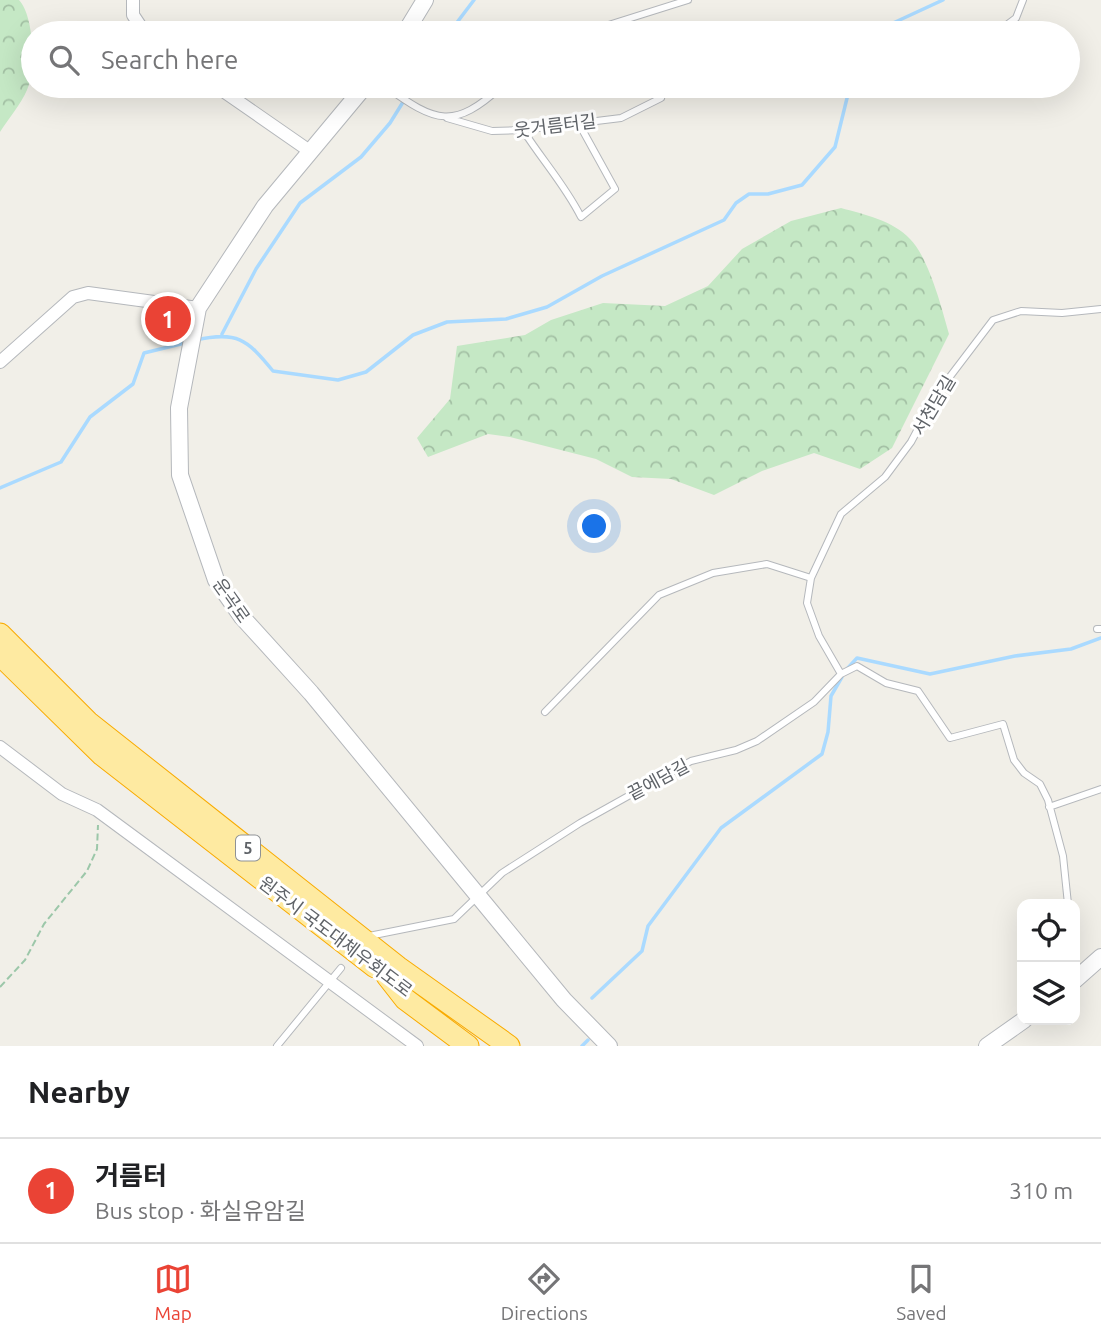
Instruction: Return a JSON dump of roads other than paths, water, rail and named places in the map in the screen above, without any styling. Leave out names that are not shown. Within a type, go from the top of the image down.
[{"type":"highway","name":"5","points":[[0,634],[88,722],[393,972],[509,1046]]},
{"type":"highway","name":"원주시 국도대체우회도로","points":[[0,655],[102,755],[393,972],[486,1046]]},
{"type":"highway","points":[[468,1046],[405,999],[393,972],[423,975],[525,1046]]},
{"type":"street","points":[[133,0],[133,15],[137,21]]},
{"type":"street","points":[[412,21],[425,0]]},
{"type":"street","points":[[232,98],[311,152]]},
{"type":"street","name":"운곡로","points":[[355,98],[265,206],[197,312],[179,408],[180,475],[216,580],[242,617],[311,693],[564,1000],[609,1046]]},
{"type":"street","points":[[0,362],[73,297],[88,293],[197,312]]},
{"type":"street","points":[[0,747],[62,794],[97,810],[329,984],[417,1046]]},
{"type":"street","points":[[1080,976],[1101,957]]},
{"type":"street","points":[[987,1046],[1017,1025]]},
{"type":"lane","points":[[621,21],[688,0]]},
{"type":"lane","points":[[1012,21],[1016,18],[1023,0]]},
{"type":"lane","name":"웃거름터길","points":[[403,98],[420,110],[492,131],[523,130],[621,118],[661,98]]},
{"type":"lane","points":[[447,117],[477,108],[488,98]]},
{"type":"lane","points":[[523,130],[564,183],[581,217],[615,189],[578,122]]},
{"type":"lane","name":"서천담길","points":[[811,578],[841,514],[885,477],[911,442],[936,395],[993,320],[1021,311],[1062,313],[1101,309]]},
{"type":"lane","points":[[545,712],[659,596],[713,573],[767,564],[811,578],[807,603],[818,636],[842,673]]},
{"type":"lane","name":"끝에담길","points":[[369,936],[454,919],[502,873],[652,780],[691,761],[736,750],[779,728],[825,693],[842,673],[857,666],[886,683],[918,691],[950,738],[1003,723],[1014,760],[1024,773],[1040,784],[1049,807],[1063,856],[1067,899]]},
{"type":"lane","points":[[1049,807],[1101,789]]},
{"type":"lane","points":[[277,1046],[289,1028],[341,968]]},
{"type":"waterway","points":[[458,21],[474,0]]},
{"type":"waterway","points":[[898,21],[943,0]]},
{"type":"waterway","points":[[222,334],[256,269],[300,203],[361,157],[390,123],[406,98]]},
{"type":"waterway","points":[[196,340],[232,337],[256,351],[273,371],[338,380],[366,372],[413,335],[447,322],[506,319],[547,307],[602,276],[724,220],[736,203],[749,194],[768,194],[802,185],[835,147],[847,98]]},
{"type":"waterway","points":[[0,488],[61,462],[90,417],[133,384],[144,353],[185,343]]},
{"type":"waterway","points":[[846,670],[857,658],[930,674],[1015,656],[1071,649],[1101,638]]},
{"type":"waterway","points":[[592,998],[642,951],[648,926],[721,828],[822,754],[828,732],[831,696],[842,677]]},
{"type":"waterway","points":[[582,1046],[588,1040]]},
{"type":"place","name":"거름터","points":[[168,319]]}]
